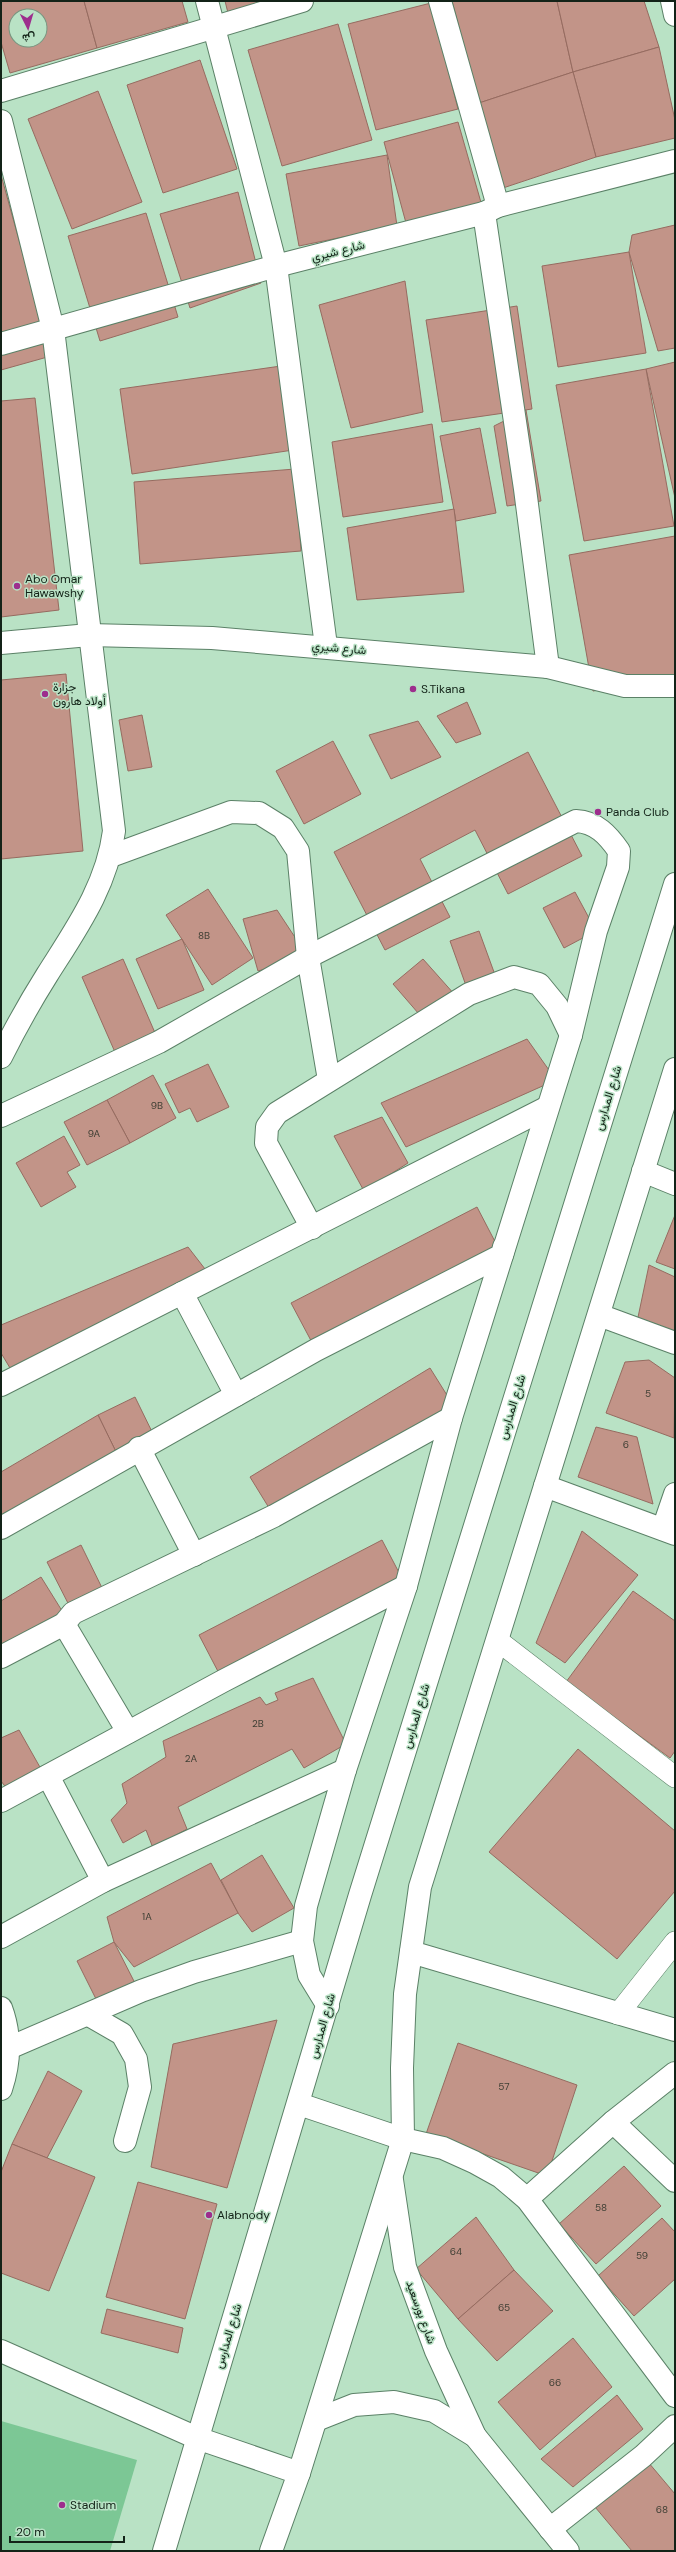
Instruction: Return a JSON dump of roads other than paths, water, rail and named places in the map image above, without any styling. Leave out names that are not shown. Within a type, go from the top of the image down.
[{"type":"street","points":[[207,1],[276,266],[326,646]]},
{"type":"street","points":[[1,91],[302,1]]},
{"type":"street","points":[[440,1],[491,210],[548,668]]},
{"type":"street","points":[[672,1],[675,15]]},
{"type":"street","points":[[1,121],[53,329],[73,478],[89,635],[114,831],[111,856],[94,898],[24,1014],[1,1057]]},
{"type":"street","name":"شارع شيري","points":[[1,344],[276,266],[675,161]]},
{"type":"street","name":"شارع شيري","points":[[1,643],[89,635],[212,638],[326,646],[548,668],[625,686],[675,686]]},
{"type":"street","points":[[111,856],[231,812],[259,813],[283,828],[298,850],[308,957],[330,1080]]},
{"type":"street","points":[[1,1116],[159,1042],[308,957],[576,821],[587,821],[597,826],[619,851],[618,867],[596,931],[571,1036],[546,1108],[502,1255],[316,1350],[139,1448],[121,1462],[1,1528]]},
{"type":"street","name":"شارع المدارس","points":[[164,2551],[299,2104],[362,1888],[675,884]]},
{"type":"street","points":[[312,1228],[266,1143],[267,1127],[277,1113],[469,994],[514,977],[539,984],[557,1006],[571,1036]]},
{"type":"street","points":[[271,2551],[316,2420],[392,2180],[403,2139],[402,2068],[405,1994],[420,1887],[675,1069]]},
{"type":"street","points":[[1,1385],[546,1108]]},
{"type":"street","points":[[643,1171],[675,1184]]},
{"type":"street","points":[[328,2006],[309,1976],[302,1941],[306,1906],[345,1770],[406,1586],[451,1418],[505,1245]]},
{"type":"street","points":[[182,1293],[236,1395]]},
{"type":"street","points":[[598,1315],[675,1343]]},
{"type":"street","points":[[1,1657],[64,1624],[73,1613],[274,1516],[451,1418]]},
{"type":"street","points":[[139,1448],[194,1555]]},
{"type":"street","points":[[545,1486],[669,1532],[675,1494]]},
{"type":"street","points":[[1,1801],[128,1732],[406,1586]]},
{"type":"street","points":[[64,1624],[128,1732]]},
{"type":"street","points":[[1,1937],[103,1880],[345,1770]]},
{"type":"street","points":[[48,1776],[103,1880]]},
{"type":"street","points":[[9,2048],[89,2015],[141,1991],[194,1972],[302,1941]]},
{"type":"street","points":[[411,1952],[675,2030]]},
{"type":"street","points":[[1,2008],[9,2048],[3,2078]]},
{"type":"street","points":[[89,2015],[122,2034],[136,2059],[140,2087],[125,2141]]},
{"type":"street","points":[[527,2199],[613,2122],[675,2073]]},
{"type":"street","points":[[299,2104],[403,2139],[443,2148],[474,2162],[501,2177],[527,2199],[675,2396]]},
{"type":"street","points":[[613,2122],[675,2181]]},
{"type":"street","name":"شارع بورسعيد","points":[[392,2180],[405,2267],[436,2351],[475,2436],[568,2551]]},
{"type":"street","points":[[1,2351],[197,2438],[299,2473]]},
{"type":"street","name":"شارع بورسعيد","points":[[316,2420],[354,2405],[394,2402],[434,2411],[475,2436]]},
{"type":"street","points":[[550,2529],[643,2456],[675,2426]]},
{"type":"lane","points":[[497,1640],[675,1777]]},
{"type":"lane","points":[[618,2014],[675,1942]]},
{"type":"place","name":"Abo Omar Hawawshy","points":[[17,586]]},
{"type":"place","name":"S.Tikana","points":[[413,689]]},
{"type":"place","name":"جزارة أولاد هارون","points":[[45,694]]},
{"type":"place","name":"Panda Club","points":[[598,812]]},
{"type":"place","name":"Alabnody","points":[[209,2215]]},
{"type":"place","name":"Stadium","points":[[62,2505]]}]
